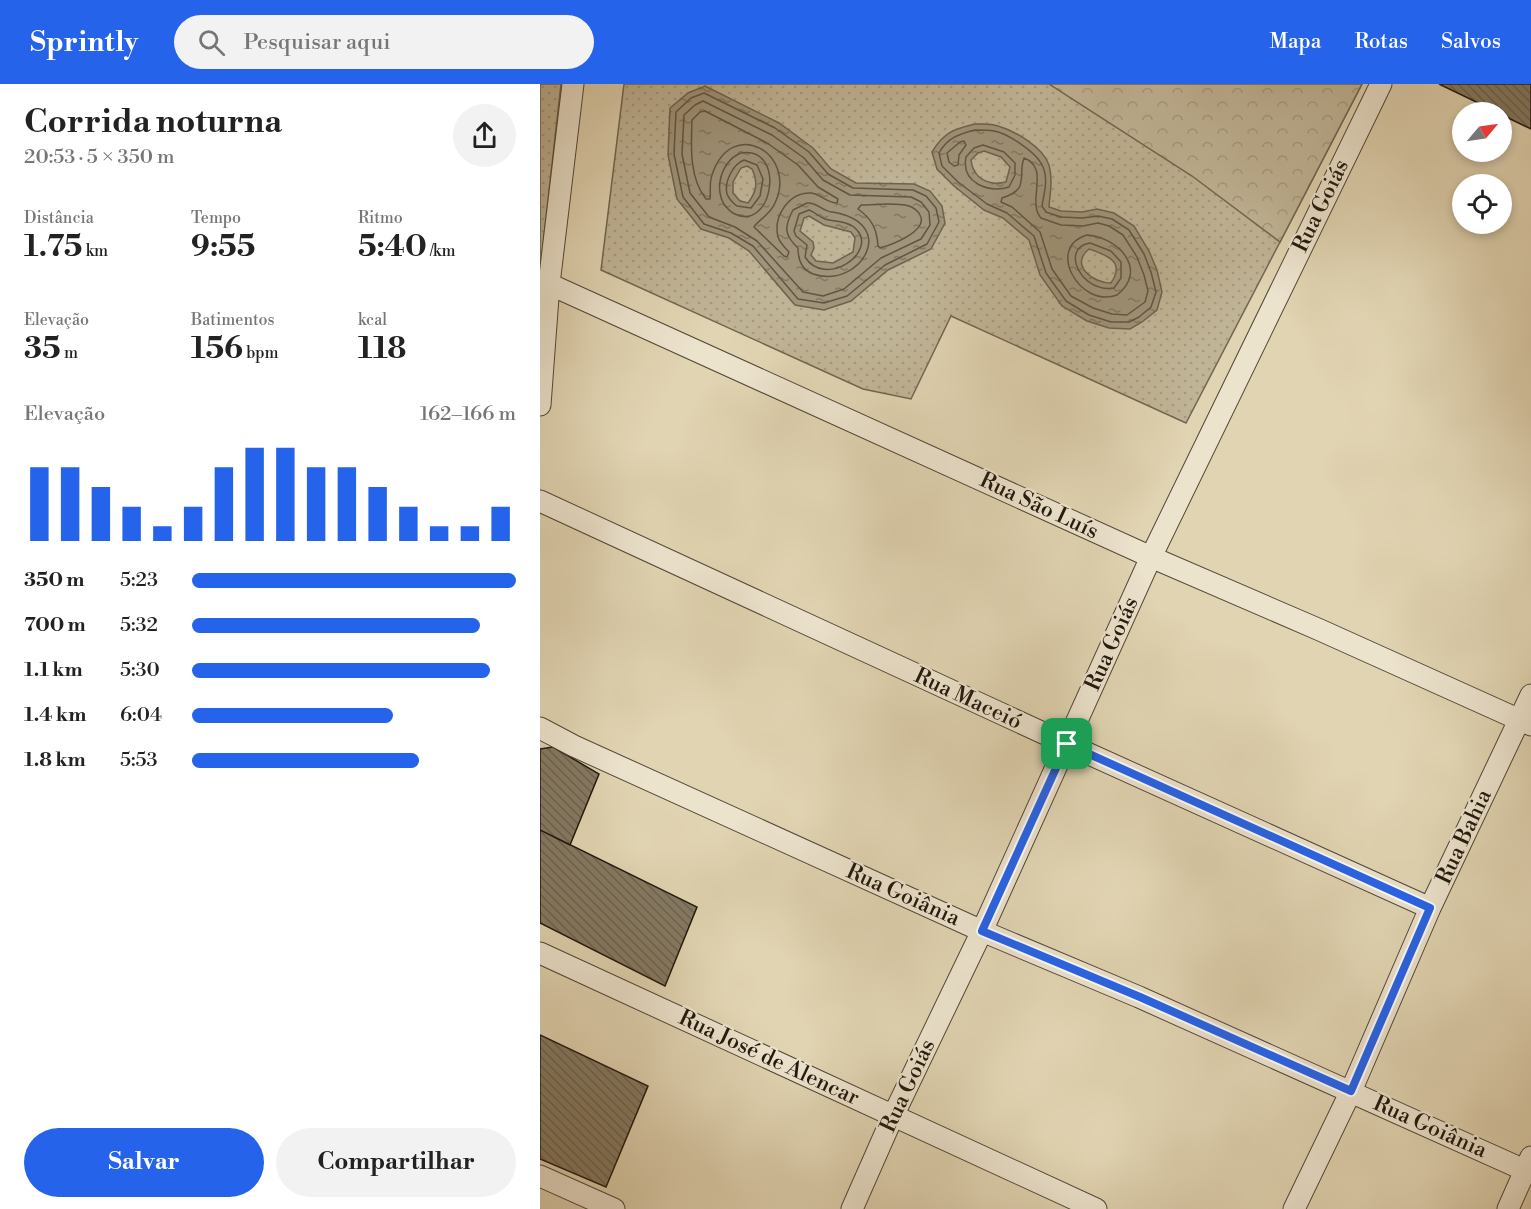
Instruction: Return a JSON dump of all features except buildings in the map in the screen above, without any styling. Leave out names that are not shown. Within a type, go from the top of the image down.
[{"type":"street","points":[[540,405],[549,284],[573,84]]},
{"type":"street","name":"Rua Goiás","points":[[852,1209],[893,1116],[982,931],[1151,557],[1381,84]]},
{"type":"street","name":"Rua São Luís","points":[[549,284],[1151,557],[1525,722]]},
{"type":"street","name":"Rua Maceió","points":[[540,501],[1067,744],[1430,908]]},
{"type":"street","name":"Rua Bahia","points":[[1294,1209],[1351,1091],[1430,908],[1525,722],[1531,695]]},
{"type":"street","name":"Rua Goiânia","points":[[540,728],[584,751],[982,931],[1140,997],[1529,1167]]},
{"type":"street","name":"Rua José de Alencar","points":[[540,953],[1096,1209]]},
{"type":"street","points":[[1508,1209],[1529,1167]]},
{"type":"street","points":[[540,1176],[614,1209]]},
{"type":"green space","points":[[540,84],[561,84],[540,272]]},
{"type":"green space","points":[[624,84],[1362,84],[1186,423],[951,316],[911,399],[863,389],[601,270]]},
{"type":"green space","points":[[1049,84],[1362,84],[1280,242],[1192,176]]},
{"type":"water","points":[[705,86],[779,123],[813,148],[831,169],[856,183],[914,184],[930,191],[942,206],[945,223],[931,249],[888,270],[851,301],[824,310],[795,305],[749,251],[729,238],[701,229],[677,199],[668,155],[670,108],[688,93]],"holes":[[[747,166],[752,169],[756,182],[755,190],[748,203],[740,201],[733,193],[733,182],[741,168]],[[809,216],[824,225],[851,232],[855,238],[853,252],[833,263],[816,261],[811,255],[814,248],[813,242],[800,231],[804,218]]]},
{"type":"water","points":[[975,124],[989,124],[1005,128],[1028,141],[1041,152],[1046,158],[1050,171],[1049,207],[1061,211],[1082,212],[1097,209],[1114,213],[1134,226],[1157,270],[1162,292],[1157,310],[1130,329],[1109,328],[1087,321],[1062,306],[1040,275],[1029,240],[1003,218],[984,210],[937,169],[932,152],[936,145],[950,132]],"holes":[[[984,151],[1001,157],[1010,167],[1006,182],[988,182],[975,172],[971,160]],[[1089,249],[1102,254],[1115,264],[1115,275],[1111,283],[1097,280],[1082,267],[1083,255]]]},
{"type":"route","points":[[1067,744],[1430,908],[1351,1091],[1140,997],[982,931],[1067,744]]}]
